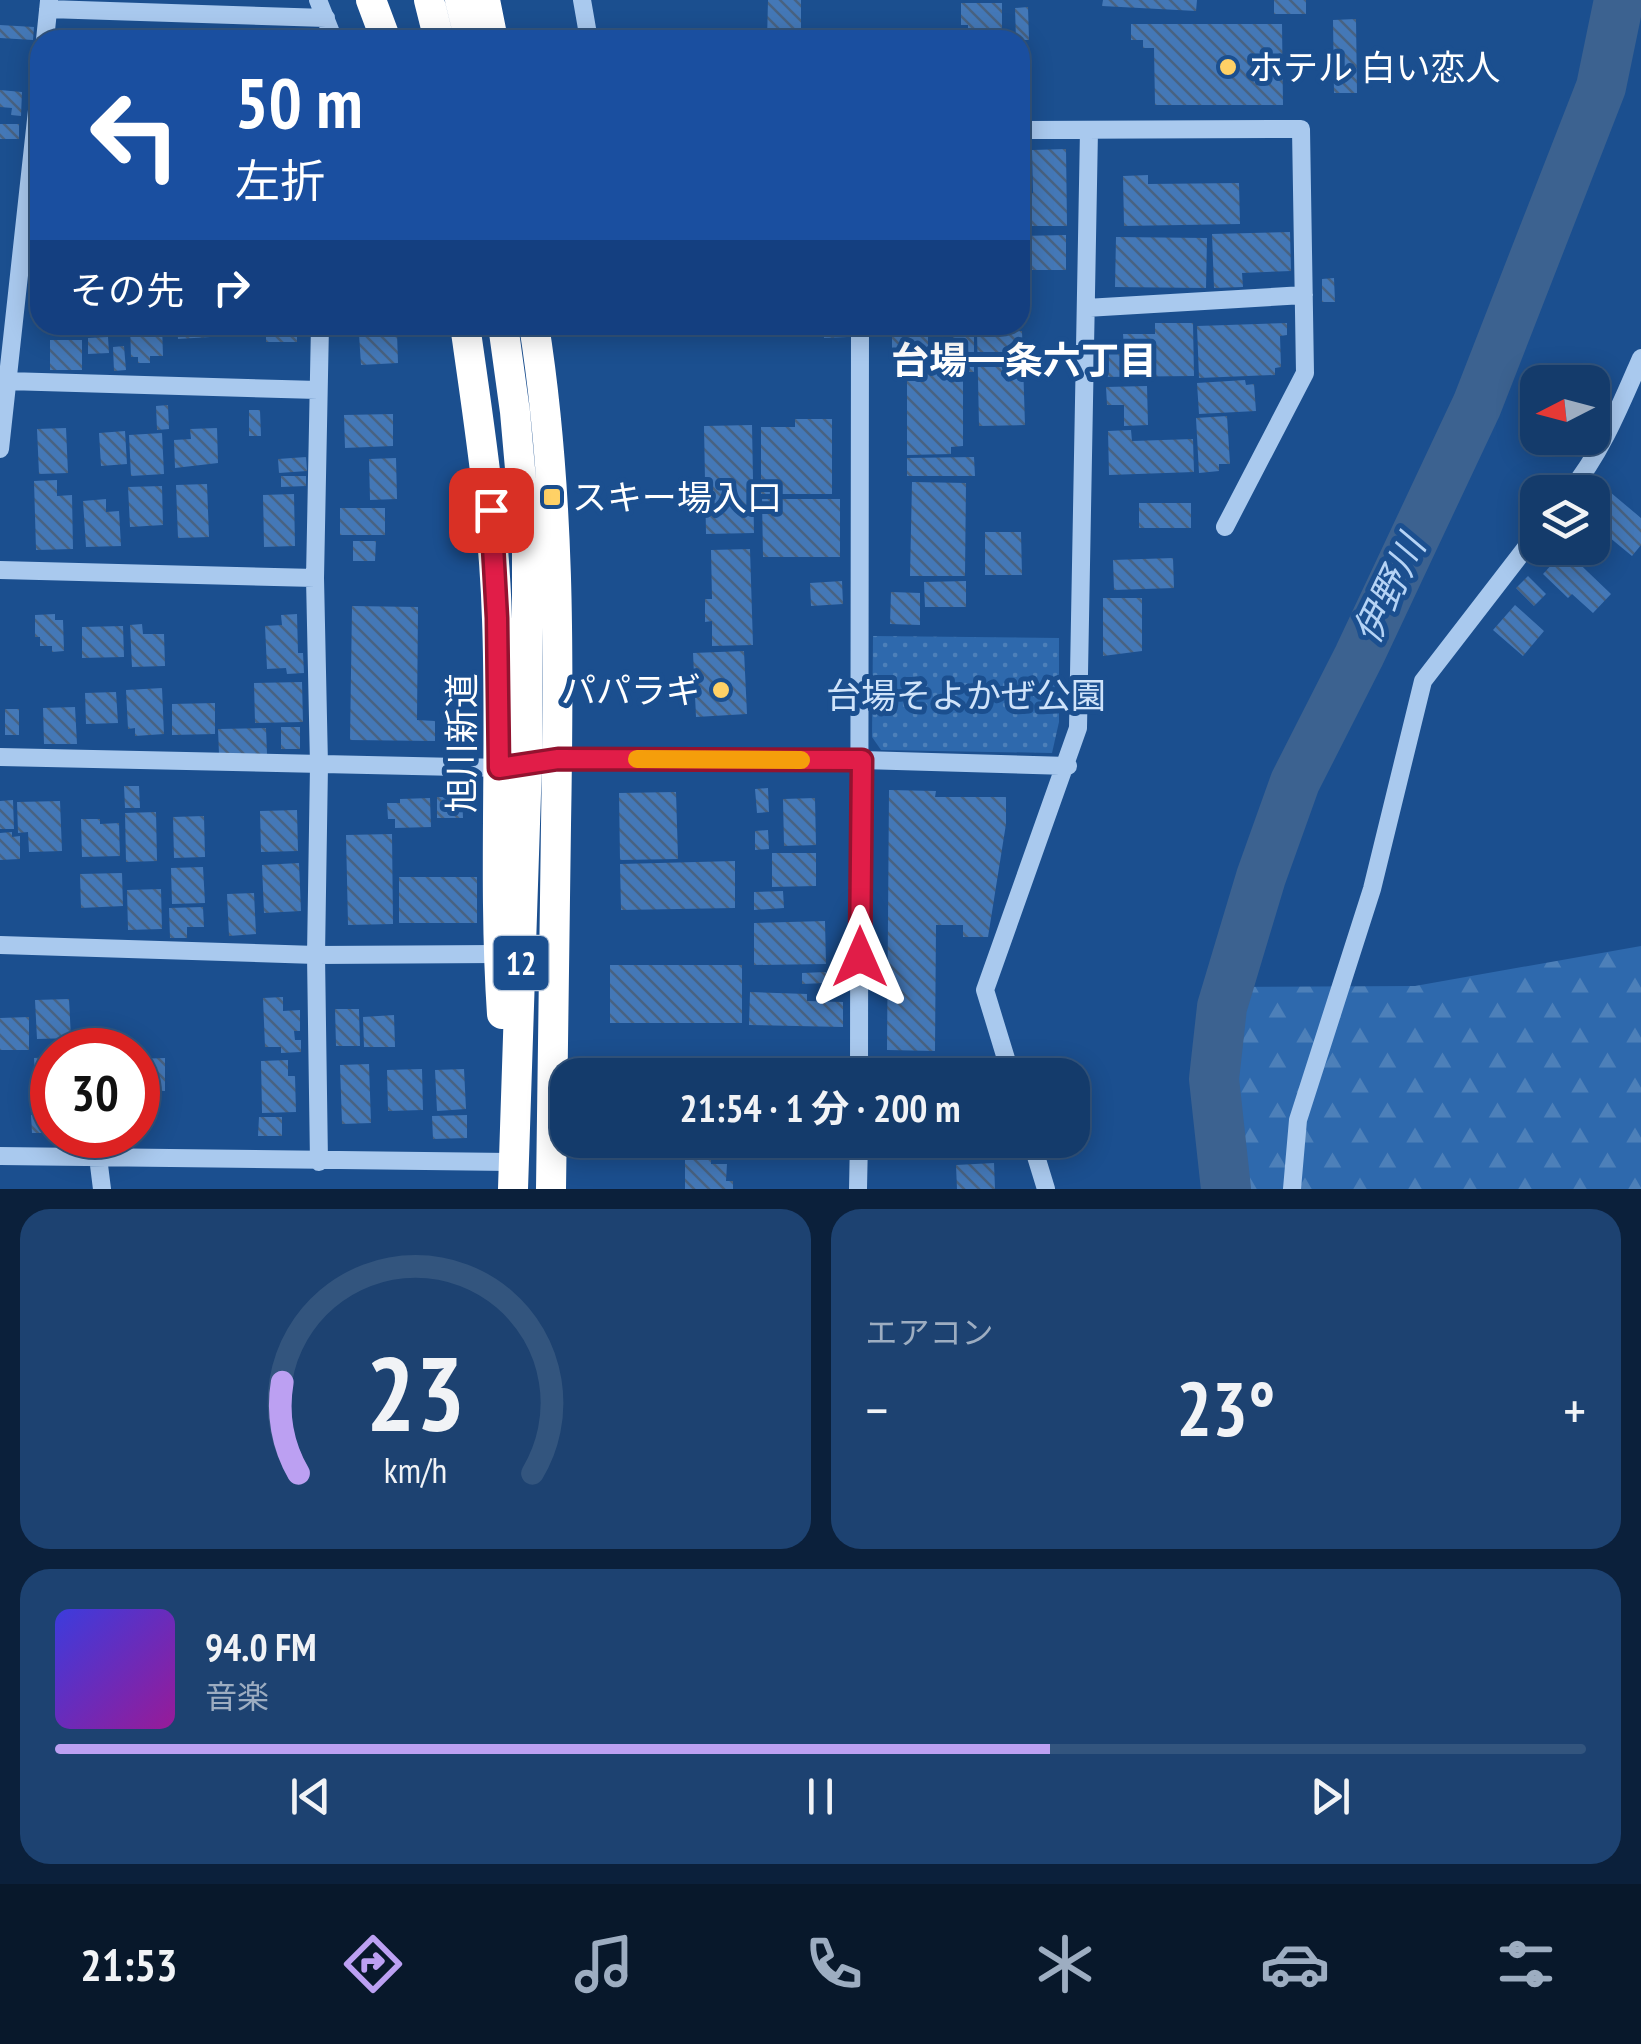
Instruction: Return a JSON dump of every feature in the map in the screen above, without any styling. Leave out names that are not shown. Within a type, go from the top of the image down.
[{"type":"highway","points":[[372,0],[382,30]]},
{"type":"highway","points":[[429,0],[436,30]]},
{"type":"highway","points":[[460,0],[468,30]]},
{"type":"highway","points":[[485,0],[490,30]]},
{"type":"highway","name":"旭川新道","points":[[465,335],[491,510],[497,618],[513,766],[498,954],[513,1176]]},
{"type":"highway","name":"12","points":[[504,335],[527,547],[513,766],[513,1176]]},
{"type":"highway","name":"12","points":[[536,335],[546,404],[556,569],[558,759],[550,1189]]},
{"type":"street","points":[[582,0],[587,30]]},
{"type":"street","points":[[45,30],[48,4],[322,9]]},
{"type":"street","points":[[1030,130],[1301,129],[1305,373],[1224,527]]},
{"type":"street","points":[[1007,1058],[986,990],[1068,766],[1078,728],[1089,130]]},
{"type":"street","points":[[0,449],[30,224]]},
{"type":"street","points":[[1086,308],[1304,295]]},
{"type":"street","points":[[320,335],[315,578],[320,1162]]},
{"type":"street","points":[[859,1058],[860,335]]},
{"type":"street","points":[[1583,475],[1632,402],[1641,358]]},
{"type":"street","points":[[7,381],[318,390]]},
{"type":"street","points":[[1292,1189],[1298,1120],[1372,889],[1423,680],[1520,555]]},
{"type":"street","points":[[0,570],[315,578]]},
{"type":"street","points":[[0,757],[319,765],[513,766],[558,759],[862,760],[1068,766]]},
{"type":"street","points":[[0,945],[316,956],[498,954]]},
{"type":"street","points":[[0,1156],[30,1157]]},
{"type":"street","points":[[102,1189],[98,1158],[320,1162],[513,1176]]},
{"type":"street","points":[[858,1189],[859,1158]]},
{"type":"street","points":[[1037,1158],[1046,1189]]},
{"type":"green space","name":"台場そよかぜ公園","points":[[873,636],[1059,638],[1059,722],[1052,753],[881,750],[872,737]]},
{"type":"green space","points":[[1641,946],[1641,1189],[1215,1189],[1202,1067],[1220,987],[1415,986]]},
{"type":"building","points":[[768,0],[801,0],[801,30],[767,30]]},
{"type":"building","points":[[1103,0],[1197,0],[1196,11],[1102,6]]},
{"type":"building","points":[[1274,0],[1306,0],[1306,14],[1274,14]]},
{"type":"building","points":[[961,3],[1002,3],[1002,30],[968,30],[968,25],[961,25]]},
{"type":"building","points":[[1028,7],[1029,30],[1016,30],[1015,8]]},
{"type":"building","points":[[1356,19],[1357,93],[1334,93],[1333,20]]},
{"type":"building","points":[[1131,24],[1282,24],[1283,105],[1155,105],[1154,48],[1143,48],[1143,40],[1131,40]]},
{"type":"building","points":[[0,25],[34,27],[30,40],[0,38]]},
{"type":"building","points":[[0,90],[22,92],[21,116],[11,115],[12,108],[0,107]]},
{"type":"building","points":[[0,124],[19,124],[19,139],[0,139]]},
{"type":"building","points":[[1066,149],[1067,226],[1030,226],[1032,150]]},
{"type":"building","points":[[1148,175],[1148,184],[1239,183],[1240,224],[1124,226],[1123,176]]},
{"type":"building","points":[[1290,232],[1291,271],[1242,273],[1243,287],[1214,288],[1212,234]]},
{"type":"building","points":[[1066,235],[1066,270],[1030,270],[1030,236]]},
{"type":"building","points":[[1116,237],[1207,238],[1206,288],[1115,287]]},
{"type":"building","points":[[1334,278],[1335,302],[1322,302],[1322,279]]},
{"type":"building","points":[[1155,323],[1193,323],[1194,376],[1102,377],[1102,347],[1124,347],[1123,334],[1155,334]]},
{"type":"building","points":[[1287,323],[1287,335],[1280,336],[1281,367],[1275,368],[1275,375],[1199,378],[1197,326]]},
{"type":"building","points":[[130,335],[162,335],[163,356],[150,356],[150,363],[138,363],[138,357],[131,357]]},
{"type":"building","points":[[178,335],[210,335],[210,337],[178,339]]},
{"type":"building","points":[[266,335],[297,335],[297,342],[266,342]]},
{"type":"building","points":[[359,335],[397,335],[398,363],[361,365]]},
{"type":"building","points":[[892,335],[928,335],[928,359],[892,359]]},
{"type":"building","points":[[953,335],[974,335],[974,372],[953,372]]},
{"type":"building","points":[[977,335],[1022,335],[1025,425],[979,426]]},
{"type":"building","points":[[108,337],[109,353],[88,354],[88,338]]},
{"type":"building","points":[[50,340],[82,340],[82,370],[50,370]]},
{"type":"building","points":[[124,346],[126,370],[114,371],[113,347]]},
{"type":"building","points":[[907,364],[949,364],[949,378],[963,378],[963,446],[951,447],[951,454],[907,455]]},
{"type":"building","points":[[1245,380],[1246,385],[1254,384],[1256,411],[1199,414],[1197,383]]},
{"type":"building","points":[[1147,386],[1148,425],[1124,426],[1124,405],[1107,405],[1106,387]]},
{"type":"building","points":[[168,405],[169,429],[157,430],[156,406]]},
{"type":"building","points":[[249,410],[260,410],[261,436],[249,436]]},
{"type":"building","points":[[393,414],[393,446],[345,448],[344,415]]},
{"type":"building","points":[[1227,416],[1230,464],[1219,464],[1219,471],[1199,473],[1196,418]]},
{"type":"building","points":[[795,419],[832,419],[832,494],[761,494],[761,427],[795,427]]},
{"type":"building","points":[[752,425],[754,533],[706,534],[704,426]]},
{"type":"building","points":[[66,428],[68,473],[39,474],[37,429]]},
{"type":"building","points":[[217,428],[218,463],[175,468],[174,440],[191,439],[190,429]]},
{"type":"building","points":[[1131,430],[1132,441],[1193,439],[1194,472],[1109,475],[1108,431]]},
{"type":"building","points":[[125,431],[127,464],[101,466],[99,433]]},
{"type":"building","points":[[162,433],[164,474],[131,476],[129,435]]},
{"type":"building","points":[[306,457],[307,471],[279,473],[278,459]]},
{"type":"building","points":[[974,457],[975,476],[907,476],[907,458]]},
{"type":"building","points":[[396,458],[397,499],[370,500],[369,459]]},
{"type":"building","points":[[281,476],[306,476],[306,486],[281,487]]},
{"type":"building","points":[[57,480],[57,496],[72,495],[73,549],[36,550],[34,481]]},
{"type":"building","points":[[912,482],[966,483],[965,576],[910,576]]},
{"type":"building","points":[[207,484],[209,537],[178,538],[176,485]]},
{"type":"building","points":[[162,486],[163,525],[130,527],[128,487]]},
{"type":"building","points":[[1610,492],[1641,518],[1641,545],[1632,556],[1610,538]]},
{"type":"building","points":[[294,494],[295,546],[264,547],[263,495]]},
{"type":"building","points":[[106,499],[106,512],[119,511],[121,546],[86,547],[83,501]]},
{"type":"building","points":[[762,499],[840,499],[840,557],[763,557]]},
{"type":"building","points":[[1139,503],[1191,503],[1191,528],[1139,528]]},
{"type":"building","points":[[340,508],[385,508],[385,535],[340,535]]},
{"type":"building","points":[[985,532],[1021,532],[1022,575],[985,575]]},
{"type":"building","points":[[353,541],[376,541],[375,561],[353,561]]},
{"type":"building","points":[[750,549],[753,645],[712,646],[712,621],[705,622],[705,599],[712,599],[711,550]]},
{"type":"building","points":[[1173,558],[1174,588],[1114,590],[1113,560]]},
{"type":"building","points":[[1551,565],[1581,565],[1611,594],[1593,613],[1572,594],[1568,598],[1543,574]]},
{"type":"building","points":[[1528,576],[1546,594],[1534,606],[1516,588]]},
{"type":"building","points":[[842,581],[843,604],[811,606],[810,583]]},
{"type":"building","points":[[966,581],[966,607],[925,607],[924,582]]},
{"type":"building","points":[[891,592],[920,593],[920,625],[890,624]]},
{"type":"building","points":[[1103,598],[1142,598],[1142,651],[1103,656]]},
{"type":"building","points":[[1515,605],[1544,631],[1523,656],[1493,630]]},
{"type":"building","points":[[352,606],[418,607],[417,720],[435,721],[435,741],[350,740]]},
{"type":"building","points":[[55,614],[55,620],[63,620],[64,651],[52,652],[52,646],[40,646],[40,637],[35,637],[35,615]]},
{"type":"building","points":[[297,614],[298,653],[303,653],[304,673],[287,674],[286,668],[267,669],[265,626],[282,625],[281,615]]},
{"type":"building","points":[[142,624],[143,634],[164,634],[165,666],[132,667],[130,625]]},
{"type":"building","points":[[123,626],[124,657],[82,658],[82,627]]},
{"type":"building","points":[[744,651],[747,714],[696,717],[693,653]]},
{"type":"building","points":[[302,682],[303,722],[255,723],[254,683]]},
{"type":"building","points":[[162,688],[164,734],[135,736],[135,728],[128,729],[126,690]]},
{"type":"building","points":[[116,692],[118,723],[86,724],[85,693]]},
{"type":"building","points":[[215,703],[215,734],[172,735],[172,704]]},
{"type":"building","points":[[75,707],[77,744],[44,744],[43,708]]},
{"type":"building","points":[[5,709],[19,709],[19,735],[5,735]]},
{"type":"building","points":[[281,727],[300,727],[300,749],[281,749]]},
{"type":"building","points":[[266,728],[267,754],[219,754],[218,729]]},
{"type":"building","points":[[124,786],[139,786],[140,808],[125,808]]},
{"type":"building","points":[[768,788],[769,812],[757,813],[755,789]]},
{"type":"building","points":[[889,790],[936,791],[935,797],[1006,797],[1006,824],[988,937],[963,937],[963,925],[936,925],[935,1051],[887,1050]]},
{"type":"building","points":[[676,792],[678,859],[620,860],[619,793]]},
{"type":"building","points":[[437,797],[462,797],[463,818],[437,818]]},
{"type":"building","points":[[430,798],[431,827],[395,828],[395,819],[388,819],[387,803]]},
{"type":"building","points":[[815,798],[816,845],[784,846],[783,799]]},
{"type":"building","points":[[13,800],[14,829],[0,829],[0,801]]},
{"type":"building","points":[[60,801],[62,851],[29,852],[28,832],[18,833],[17,802]]},
{"type":"building","points":[[297,810],[298,851],[261,852],[260,811]]},
{"type":"building","points":[[156,812],[157,861],[126,862],[125,813]]},
{"type":"building","points":[[204,816],[205,857],[174,858],[173,817]]},
{"type":"building","points":[[81,819],[119,823],[120,856],[82,857]]},
{"type":"building","points":[[768,830],[769,849],[755,850],[755,831]]},
{"type":"building","points":[[12,832],[12,837],[20,836],[20,859],[0,860],[0,833]]},
{"type":"building","points":[[392,834],[393,924],[348,925],[346,835]]},
{"type":"building","points":[[772,853],[816,853],[816,886],[772,887]]},
{"type":"building","points":[[735,861],[735,908],[621,910],[620,864]]},
{"type":"building","points":[[299,863],[301,911],[264,913],[262,865]]},
{"type":"building","points":[[203,867],[205,903],[172,904],[171,868]]},
{"type":"building","points":[[122,873],[123,906],[81,908],[80,874]]},
{"type":"building","points":[[399,877],[477,877],[477,923],[399,923]]},
{"type":"building","points":[[161,889],[162,929],[128,930],[127,890]]},
{"type":"building","points":[[783,891],[784,908],[754,910],[754,892]]},
{"type":"building","points":[[254,893],[256,934],[229,936],[227,894]]},
{"type":"building","points":[[203,907],[204,927],[187,927],[187,938],[170,938],[169,908]]},
{"type":"building","points":[[825,921],[826,964],[754,965],[754,923]]},
{"type":"building","points":[[610,965],[742,965],[742,1023],[610,1023]]},
{"type":"building","points":[[826,972],[826,983],[802,984],[802,973]]},
{"type":"building","points":[[750,992],[807,994],[807,1001],[843,1002],[843,1027],[749,1025]]},
{"type":"building","points":[[283,997],[283,1011],[300,1010],[300,1031],[294,1031],[295,1040],[301,1040],[301,1052],[281,1053],[281,1047],[265,1047],[263,998]]},
{"type":"building","points":[[69,999],[70,1028],[36,1028],[35,1000]]},
{"type":"building","points":[[335,1009],[359,1009],[360,1046],[336,1046]]},
{"type":"building","points":[[394,1015],[395,1047],[364,1047],[363,1017]]},
{"type":"building","points":[[29,1017],[29,1050],[0,1050],[0,1018]]},
{"type":"building","points":[[160,1058],[165,1058],[165,1091],[160,1091]]},
{"type":"building","points":[[288,1060],[288,1076],[295,1076],[296,1112],[262,1113],[261,1061]]},
{"type":"building","points":[[369,1064],[371,1123],[342,1124],[340,1065]]},
{"type":"building","points":[[422,1069],[423,1110],[388,1111],[387,1070]]},
{"type":"building","points":[[464,1069],[466,1109],[437,1111],[435,1070]]},
{"type":"building","points":[[467,1115],[467,1138],[433,1139],[432,1116]]},
{"type":"building","points":[[259,1117],[282,1117],[282,1136],[258,1136]]},
{"type":"building","points":[[685,1158],[711,1158],[711,1164],[727,1164],[726,1181],[733,1181],[733,1189],[685,1189]]},
{"type":"building","points":[[994,1163],[995,1189],[957,1189],[956,1165]]},
{"type":"waterway","name":"伊野川","points":[[1226,1189],[1214,1079],[1222,1007],[1261,877],[1295,782],[1477,405],[1601,87],[1619,0]]},
{"type":"slow traffic","points":[[637,759],[801,760]]},
{"type":"place","name":"ホテル 白い恋人","points":[[1228,67]]},
{"type":"place","name":"スキー場入口","points":[[552,497]]},
{"type":"place","name":"パパラギ","points":[[721,690]]},
{"type":"district","name":"台場一条六丁目","points":[[1024,359]]},
{"type":"route","points":[[491,510],[499,768],[558,759],[862,760],[860,957]]}]
